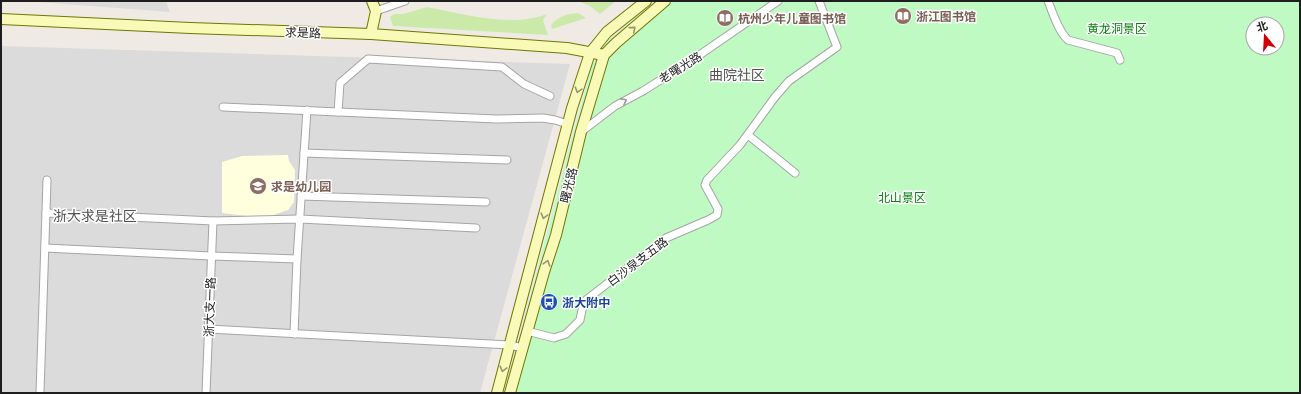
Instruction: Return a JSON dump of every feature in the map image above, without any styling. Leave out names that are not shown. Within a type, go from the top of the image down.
[{"type":"main road","name":"曙光路","points":[[497,393],[568,124],[590,53],[607,32],[646,1]]},
{"type":"main road","name":"曙光路","points":[[510,393],[556,234],[581,132],[604,55],[665,1]]},
{"type":"main road","points":[[371,34],[374,6]]},
{"type":"main road","name":"求是路","points":[[1,19],[190,28],[371,34],[567,48],[604,55]]},
{"type":"street","points":[[374,6],[405,1]]},
{"type":"street","name":"老曙光路","points":[[581,132],[615,106],[643,92],[682,68],[778,1]]},
{"type":"street","points":[[795,173],[748,135],[775,97],[789,81],[837,47],[819,1]]},
{"type":"street","points":[[1048,1],[1061,31],[1068,40],[1117,53],[1120,60]]},
{"type":"street","points":[[338,112],[340,83],[368,59],[502,67],[524,84],[550,96]]},
{"type":"street","points":[[223,106],[496,119],[543,118],[568,124]]},
{"type":"street","points":[[294,334],[297,259],[307,110]]},
{"type":"street","name":"白沙泉支五路","points":[[527,331],[554,338],[566,334],[580,320],[586,300],[648,251],[666,238],[717,215],[718,209],[705,185],[707,180],[748,135]]},
{"type":"street","points":[[304,153],[507,160]]},
{"type":"street","points":[[40,393],[47,180]]},
{"type":"street","points":[[301,196],[486,202]]},
{"type":"street","points":[[46,213],[213,221],[300,219],[476,228]]},
{"type":"street","name":"浙大支一路","points":[[206,393],[213,221]]},
{"type":"street","points":[[45,248],[297,259]]},
{"type":"street","points":[[208,330],[510,345],[522,348]]},
{"type":"shaded area","points":[[25,1],[166,1],[170,12]]},
{"type":"shaded area","points":[[1,46],[570,64],[480,393],[1,393]]},
{"type":"shaded area","name":"求是幼儿园","points":[[288,155],[289,161],[295,170],[294,202],[288,210],[271,216],[255,217],[222,213],[222,162],[242,156]]},
{"type":"green space","points":[[616,1],[600,14],[590,6],[580,2]]},
{"type":"green space","name":"北山景区","points":[[656,1],[1300,1],[1300,393],[505,393],[592,66],[602,48],[609,40]]},
{"type":"green space","points":[[427,7],[472,16],[503,20],[533,18],[547,14],[543,20],[548,35],[393,26],[390,17],[394,14],[403,14]]},
{"type":"green space","points":[[578,13],[586,18],[552,29],[551,25],[560,18],[566,15]]},
{"type":"place","name":"浙江图书馆","points":[[903,16]]},
{"type":"place","name":"杭州少年儿童图书馆","points":[[725,18]]},
{"type":"place","name":"求是幼儿园","points":[[258,186]]},
{"type":"place","name":"浙大附中","points":[[549,302]]},
{"type":"district","name":"曲院社区","points":[[737,74]]},
{"type":"district","name":"浙大求是社区","points":[[95,215]]},
{"type":"park label","name":"黄龙洞景区","points":[[1117,28]]}]
